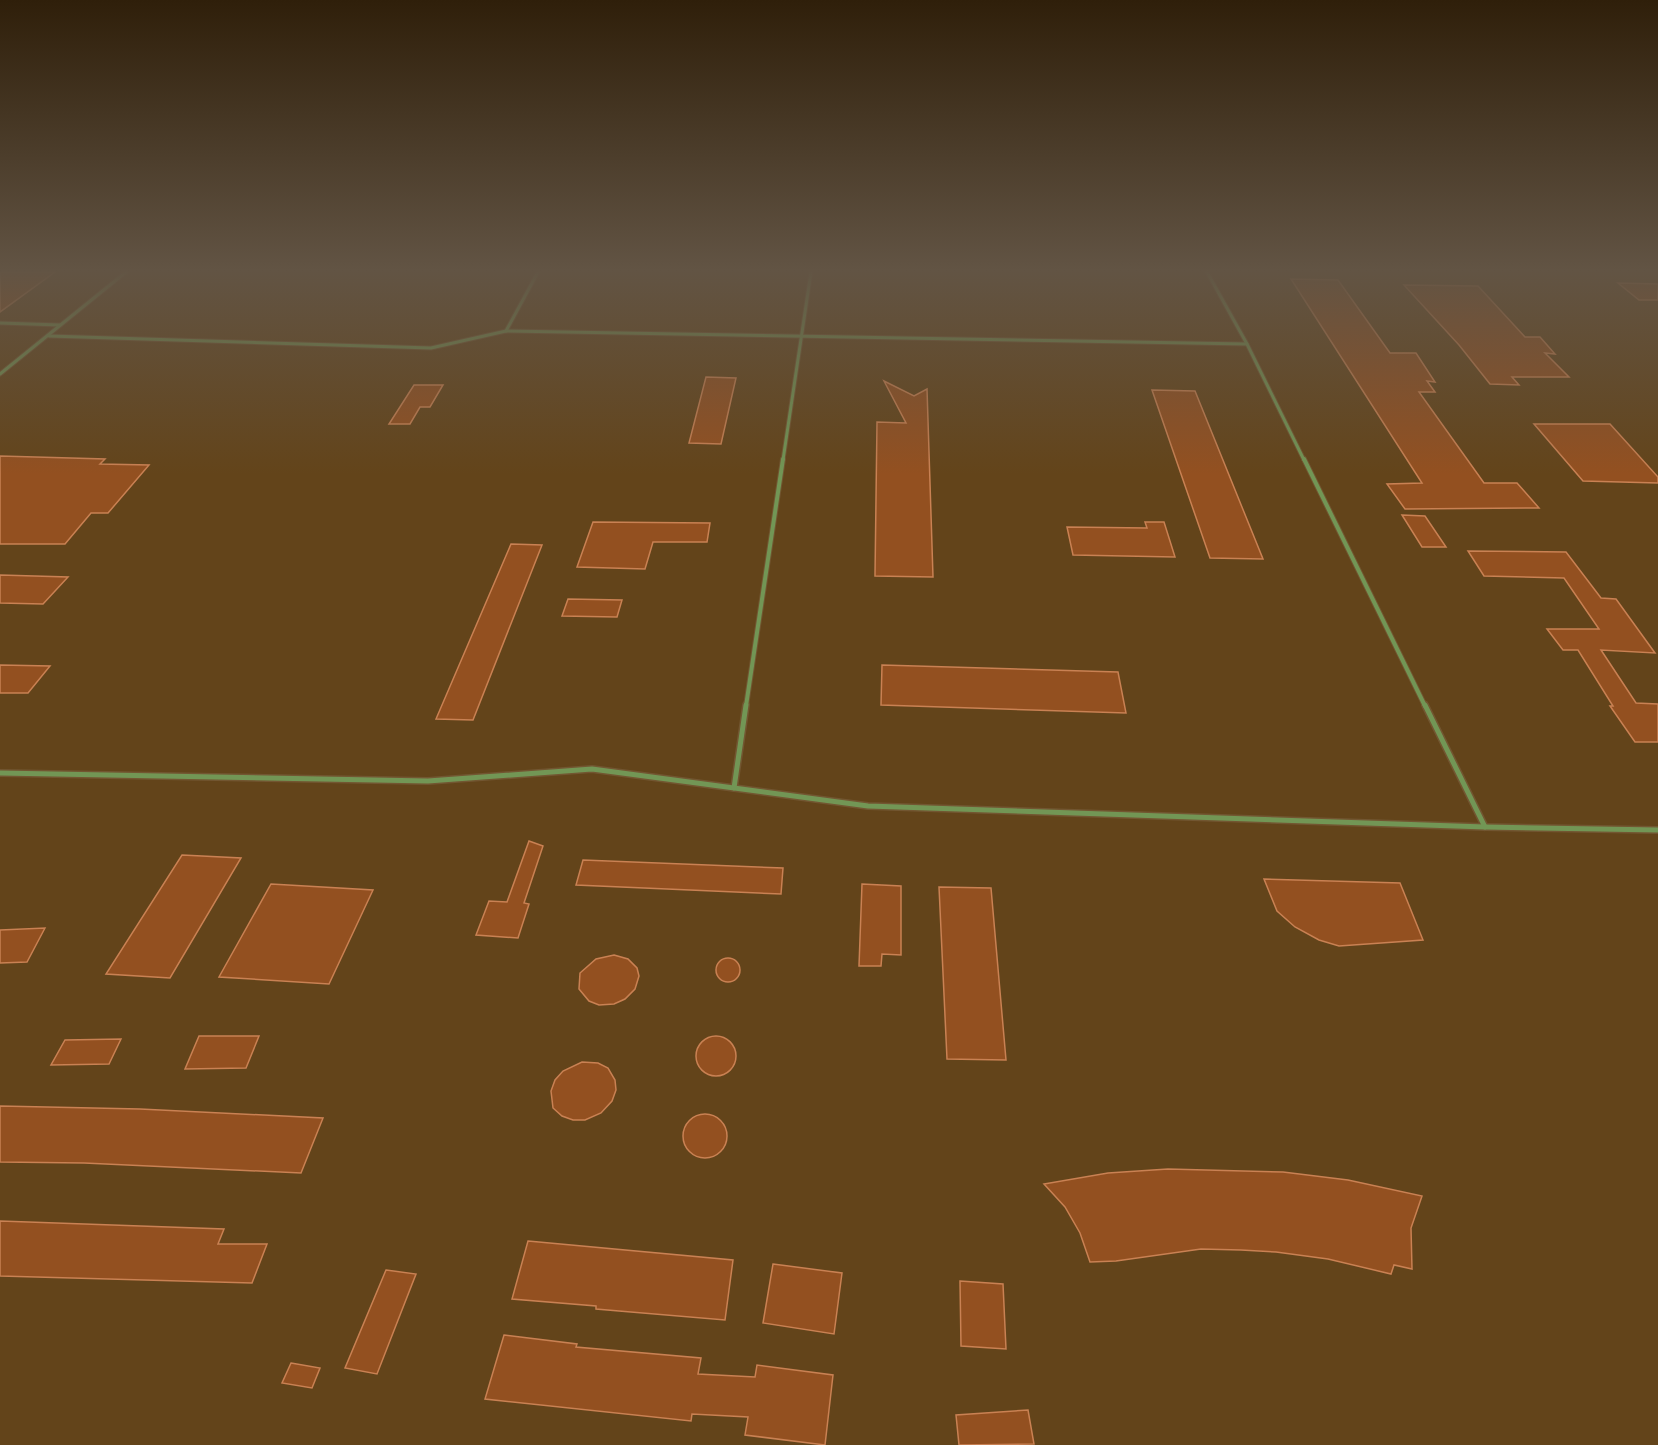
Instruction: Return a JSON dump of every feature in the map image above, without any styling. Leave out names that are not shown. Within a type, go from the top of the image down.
[{"type":"lane","points":[[0,374],[45,339]]},
{"type":"lane","points":[[158,339],[431,348],[469,339]]},
{"type":"lane","points":[[734,788],[802,339]]},
{"type":"lane","points":[[994,339],[1247,344]]},
{"type":"lane","points":[[1244,339],[1485,827]]},
{"type":"lane","points":[[0,773],[428,781],[592,769],[868,806],[1485,827],[1658,830]]},
{"type":"shaded area","points":[[0,339],[1658,339],[1658,1445],[0,1445]]},
{"type":"building","points":[[1330,339],[1380,339],[1390,353],[1416,353],[1435,382],[1427,381],[1435,392],[1419,392],[1484,483],[1517,483],[1539,508],[1405,509],[1387,484],[1422,483]]},
{"type":"building","points":[[1454,339],[1542,339],[1555,354],[1545,353],[1569,377],[1512,377],[1519,385],[1490,384]]},
{"type":"building","points":[[706,377],[736,378],[721,444],[689,443]]},
{"type":"building","points":[[884,381],[914,396],[927,389],[933,577],[875,576],[877,422],[906,423]]},
{"type":"building","points":[[414,385],[443,385],[430,407],[420,407],[410,424],[389,424]]},
{"type":"building","points":[[1152,390],[1195,391],[1263,559],[1210,558]]},
{"type":"building","points":[[1534,424],[1610,424],[1658,477],[1658,483],[1583,481]]},
{"type":"building","points":[[0,456],[105,459],[100,464],[149,465],[108,513],[91,513],[65,544],[0,544]]},
{"type":"building","points":[[1402,515],[1425,516],[1446,547],[1422,547]]},
{"type":"building","points":[[593,522],[710,523],[707,542],[653,542],[645,569],[577,567]]},
{"type":"building","points":[[1145,522],[1164,522],[1175,557],[1073,555],[1067,527],[1147,528]]},
{"type":"building","points":[[511,544],[542,545],[473,720],[436,719]]},
{"type":"building","points":[[1468,551],[1566,552],[1601,598],[1616,599],[1655,653],[1601,650],[1636,703],[1658,704],[1658,742],[1635,742],[1610,706],[1613,706],[1578,650],[1563,650],[1547,629],[1599,629],[1564,578],[1484,576]]},
{"type":"building","points":[[0,575],[68,577],[43,604],[0,603]]},
{"type":"building","points":[[568,599],[622,600],[617,617],[562,616]]},
{"type":"building","points":[[0,665],[50,666],[28,693],[0,693]]},
{"type":"building","points":[[882,665],[1118,672],[1126,713],[881,705]]},
{"type":"building","points":[[529,841],[543,846],[524,903],[529,904],[518,938],[476,935],[489,901],[507,902]]},
{"type":"building","points":[[182,855],[241,858],[170,978],[106,974]]},
{"type":"building","points":[[583,860],[783,868],[781,894],[576,885]]},
{"type":"building","points":[[1264,879],[1400,883],[1423,940],[1339,946],[1319,940],[1295,927],[1277,911]]},
{"type":"building","points":[[271,884],[373,890],[329,984],[219,977]]},
{"type":"building","points":[[862,884],[901,886],[901,955],[882,954],[881,966],[859,966]]},
{"type":"building","points":[[939,887],[991,888],[1006,1060],[947,1059]]},
{"type":"building","points":[[45,928],[27,962],[0,963],[0,930]]},
{"type":"building","points":[[614,955],[628,959],[637,968],[639,976],[635,989],[625,999],[614,1004],[599,1005],[589,1001],[579,989],[580,973],[596,959]]},
{"type":"building","points":[[728,958],[737,961],[740,970],[737,979],[728,982],[719,979],[716,970],[719,961]]},
{"type":"building","points":[[199,1036],[259,1036],[246,1068],[185,1069]]},
{"type":"building","points":[[716,1036],[724,1037],[730,1042],[735,1048],[735,1064],[730,1070],[724,1075],[716,1076],[708,1075],[702,1070],[697,1064],[696,1056],[697,1048],[702,1042],[708,1037]]},
{"type":"building","points":[[121,1039],[109,1064],[51,1065],[65,1040]]},
{"type":"building","points":[[582,1062],[598,1063],[608,1068],[615,1080],[616,1090],[612,1101],[601,1113],[585,1120],[573,1120],[562,1116],[553,1108],[551,1091],[555,1080],[563,1071]]},
{"type":"building","points":[[0,1106],[140,1109],[323,1118],[301,1173],[84,1163],[0,1162]]},
{"type":"building","points":[[705,1114],[721,1120],[727,1136],[721,1152],[705,1158],[689,1152],[683,1136],[689,1120]]},
{"type":"building","points":[[1168,1169],[1283,1172],[1348,1180],[1422,1196],[1411,1228],[1412,1269],[1394,1265],[1391,1274],[1328,1259],[1276,1252],[1201,1249],[1116,1261],[1090,1262],[1080,1233],[1065,1207],[1044,1184],[1108,1173]]},
{"type":"building","points":[[0,1221],[224,1229],[218,1244],[267,1244],[252,1283],[0,1276]]},
{"type":"building","points":[[528,1241],[733,1260],[725,1320],[512,1299]]},
{"type":"building","points":[[773,1264],[842,1273],[834,1334],[763,1323]]},
{"type":"building","points":[[386,1270],[416,1274],[377,1374],[345,1368]]},
{"type":"building","points":[[960,1281],[1003,1284],[1006,1349],[961,1346]]},
{"type":"building","points":[[504,1335],[577,1344],[576,1347],[701,1358],[698,1374],[755,1377],[757,1365],[833,1375],[825,1445],[745,1435],[748,1417],[692,1414],[691,1421],[485,1399]]},
{"type":"building","points":[[291,1363],[320,1368],[312,1388],[282,1383]]},
{"type":"building","points":[[1028,1410],[1034,1444],[959,1445],[956,1415]]}]
